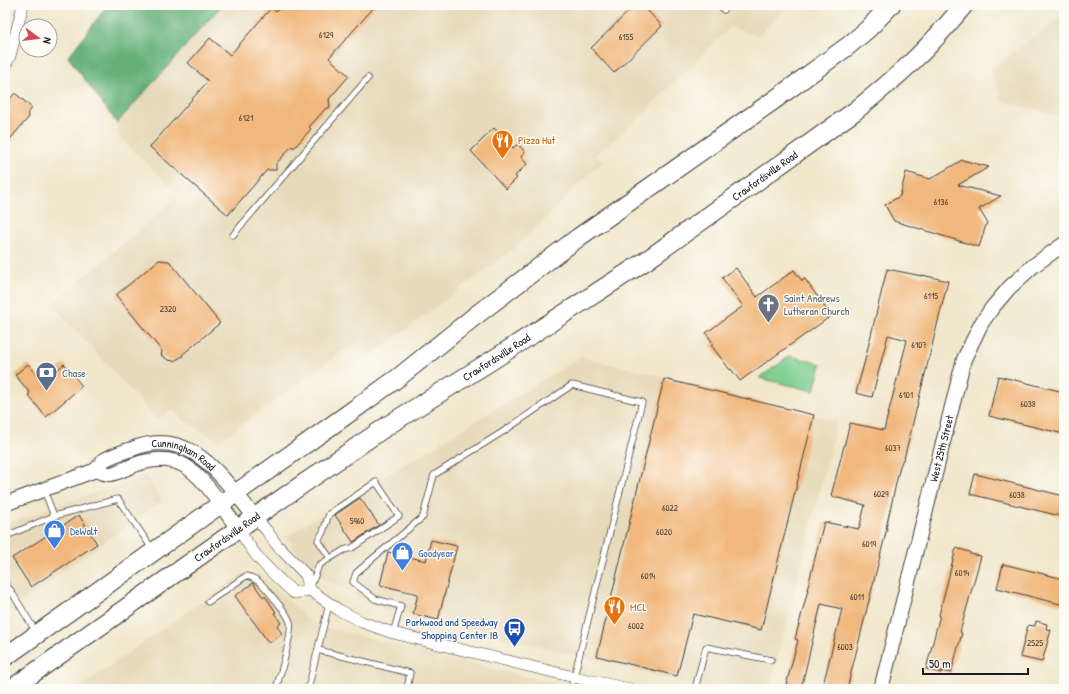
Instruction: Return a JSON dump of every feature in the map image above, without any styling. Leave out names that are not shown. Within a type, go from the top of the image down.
[{"type":"main road","points":[[5,657],[221,505],[399,377],[475,316],[579,237],[848,46],[868,29],[891,5]]},
{"type":"main road","name":"Crawfordsville Road","points":[[11,689],[390,424],[646,261],[855,111],[887,85],[916,58],[964,5]]},
{"type":"street","points":[[5,66],[13,46],[23,5]]},
{"type":"street","name":"West 25th Street","points":[[881,689],[964,359],[981,324],[1008,288],[1033,266],[1064,244]]},
{"type":"street","name":"Cunningham Road","points":[[5,504],[96,470],[104,460],[134,448],[147,444],[172,444],[188,450],[202,458],[212,467],[255,517]]},
{"type":"street","name":"Cunningham Road","points":[[96,470],[110,474],[147,461],[171,460],[194,471],[206,484],[238,529]]},
{"type":"street","points":[[255,517],[276,544],[306,575],[310,590],[338,610],[362,622],[393,633],[630,689]]},
{"type":"street","points":[[238,529],[256,554],[273,574],[284,584],[294,592],[310,590]]},
{"type":"lane","points":[[719,5],[724,10]]},
{"type":"lane","points":[[233,235],[368,78]]},
{"type":"lane","points":[[393,633],[401,606],[376,599],[353,582],[356,573],[423,517],[434,475],[504,431],[572,385],[642,402],[571,689]]},
{"type":"lane","points":[[310,590],[320,565],[344,550],[352,548],[399,516],[376,482],[329,514],[323,532],[318,540],[330,558]]},
{"type":"lane","points":[[43,490],[54,516]]},
{"type":"lane","points":[[11,534],[54,516],[118,499],[154,552]]},
{"type":"lane","points":[[208,602],[246,576],[252,577],[264,585],[290,622],[290,633],[276,689]]},
{"type":"lane","points":[[5,584],[11,591],[37,635]]},
{"type":"lane","points":[[5,595],[11,591]]},
{"type":"lane","points":[[308,689],[329,604]]},
{"type":"lane","points":[[695,689],[706,647],[771,660]]},
{"type":"lane","points":[[318,650],[410,673],[407,689]]},
{"type":"shaded area","points":[[222,5],[788,5],[759,36],[730,27],[637,120],[595,155],[603,161],[515,248],[371,355],[345,349],[219,441],[183,420],[172,409],[157,420],[52,304],[170,204],[177,193],[120,138],[117,123]]},
{"type":"shaded area","points":[[1064,14],[1064,117],[1002,101],[991,69]]},
{"type":"shaded area","points":[[581,357],[665,377],[837,422],[770,689],[711,689],[380,607],[322,578],[299,557],[287,536]]},
{"type":"shaded area","points":[[146,475],[162,501],[5,613],[5,524]]},
{"type":"shaded area","points":[[243,573],[263,575],[314,625],[576,689],[77,689]]},
{"type":"green space","points":[[108,5],[222,5],[117,123],[68,57]]},
{"type":"green space","points":[[790,356],[821,364],[814,391],[759,378]]},
{"type":"building","points":[[282,5],[376,5],[329,58],[349,76],[329,99],[330,108],[326,108],[309,127],[311,129],[294,148],[292,146],[276,164],[276,170],[267,170],[228,215],[150,147],[208,81],[188,63],[210,38],[230,55],[271,8],[276,12]]},
{"type":"building","points":[[635,5],[642,5],[662,26],[614,73],[591,48]]},
{"type":"building","points":[[15,93],[32,108],[27,114],[29,117],[5,145],[5,105]]},
{"type":"building","name":"Pizza Hut","points":[[494,128],[513,148],[518,144],[525,152],[521,157],[527,164],[515,176],[517,178],[506,189],[471,151]]},
{"type":"building","points":[[962,160],[989,167],[958,185],[1001,196],[979,209],[987,222],[979,247],[894,221],[885,205],[900,196],[906,172],[930,179]]},
{"type":"building","points":[[159,260],[169,261],[220,323],[182,355],[183,356],[174,361],[168,360],[161,355],[162,351],[116,295]]},
{"type":"building","name":"Saint Andrews Lutheran Church","points":[[736,268],[757,297],[794,270],[802,281],[805,279],[831,316],[740,381],[711,345],[713,343],[706,333],[743,306],[722,278]]},
{"type":"building","points":[[887,269],[948,281],[904,459],[900,466],[887,528],[847,689],[822,689],[842,609],[821,604],[801,689],[785,689],[798,640],[795,639],[824,522],[859,529],[865,505],[831,496],[850,423],[884,430],[907,340],[888,335],[872,397],[856,393]]},
{"type":"building","points":[[28,364],[43,382],[64,364],[82,386],[46,417],[28,395],[30,393],[15,375]]},
{"type":"building","points":[[998,376],[1064,392],[1064,434],[989,416]]},
{"type":"building","points":[[664,379],[814,415],[761,630],[693,614],[677,676],[597,656]]},
{"type":"building","points":[[975,474],[1064,496],[1064,517],[970,494]]},
{"type":"building","points":[[360,498],[379,525],[353,542],[335,515]]},
{"type":"building","name":"DeWalt","points":[[79,515],[97,544],[31,587],[12,558]]},
{"type":"building","points":[[431,540],[457,546],[438,620],[413,614],[418,594],[380,585],[388,552],[426,561]]},
{"type":"building","points":[[956,548],[970,552],[970,554],[981,556],[960,632],[962,633],[951,673],[941,671],[941,673],[926,669]]},
{"type":"building","points":[[1003,564],[1064,579],[1064,605],[997,588]]},
{"type":"building","points":[[253,583],[263,597],[265,596],[276,612],[274,613],[281,623],[277,626],[282,634],[269,643],[235,596]]},
{"type":"building","points":[[1036,621],[1047,624],[1046,629],[1051,630],[1042,662],[1020,657],[1028,625],[1035,626]]},
{"type":"place","name":"Pizza Hut","points":[[502,160]]},
{"type":"place","name":"Saint Andrews Lutheran Church","points":[[768,324]]},
{"type":"place","name":"Chase","points":[[46,392]]},
{"type":"place","name":"DeWalt","points":[[55,550]]},
{"type":"place","name":"Goodyear","points":[[403,572]]},
{"type":"place","name":"MCL","points":[[615,626]]},
{"type":"place","name":"Parkwood and Speedway Shopping Center IB","points":[[514,648]]}]
